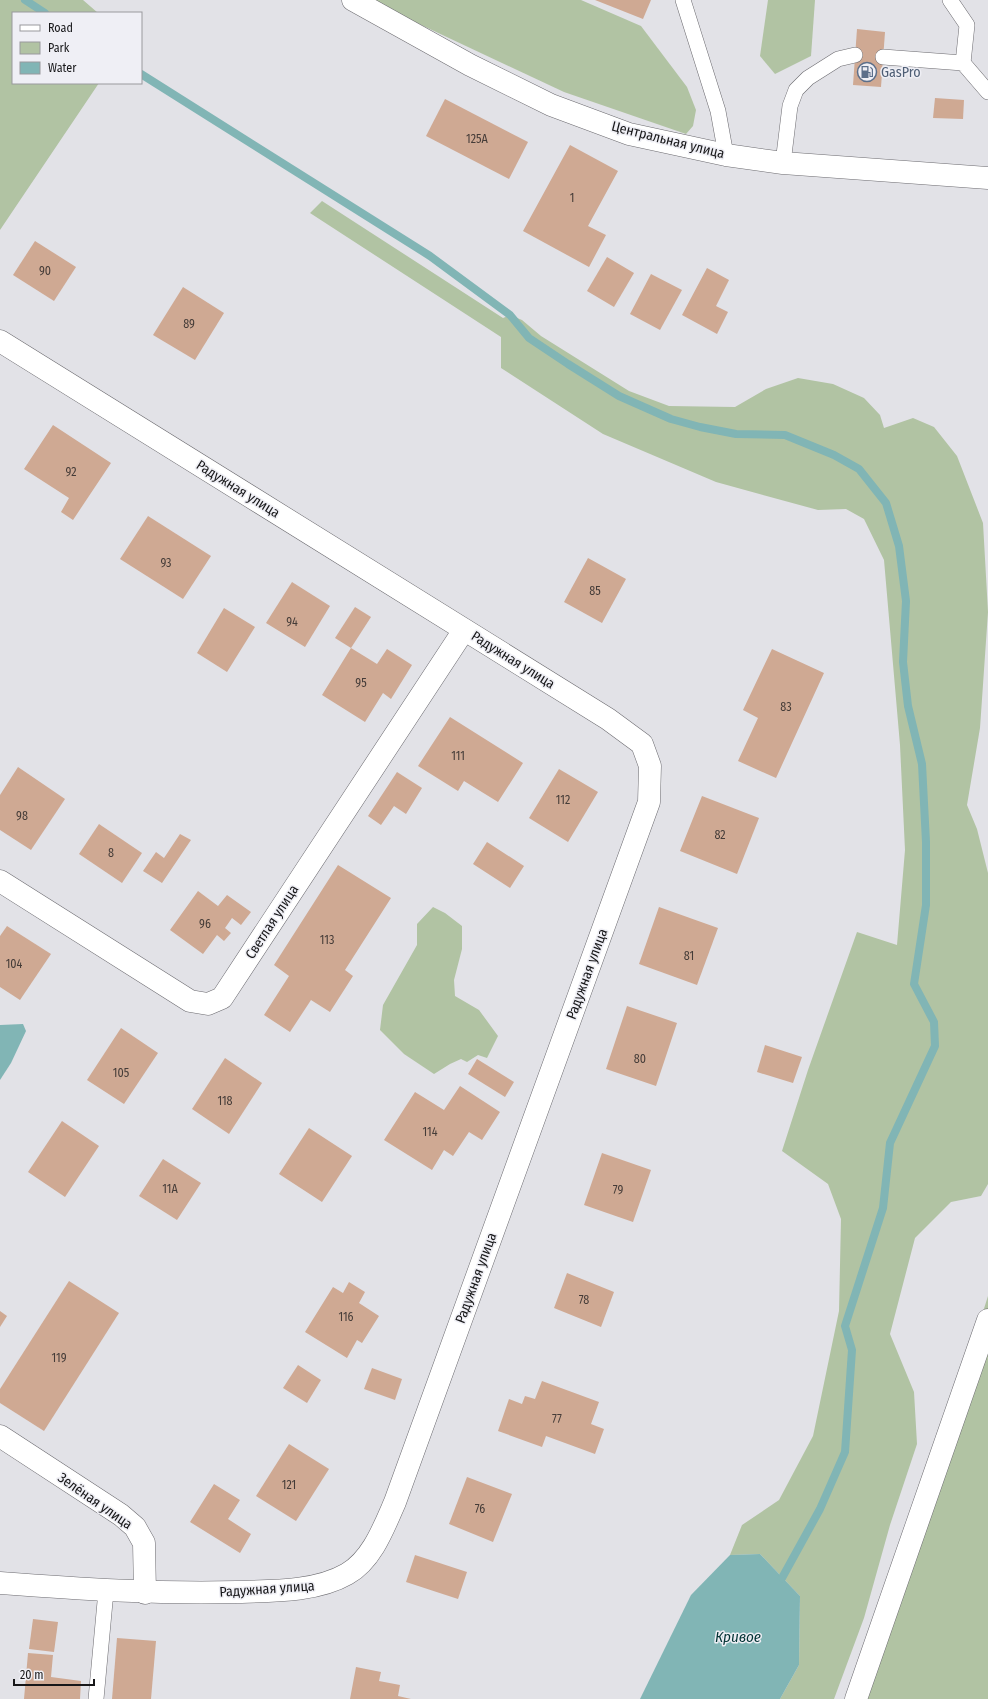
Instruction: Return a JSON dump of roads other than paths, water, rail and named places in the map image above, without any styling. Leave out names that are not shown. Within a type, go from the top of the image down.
[{"type":"street","name":"Центральная улица","points":[[353,0],[470,66],[551,105],[629,134],[726,155],[783,164],[988,178]]},
{"type":"street","name":"Радужная улица","points":[[0,341],[608,719],[642,744],[650,766],[649,802],[395,1502],[372,1547],[360,1564],[347,1574],[321,1585],[272,1591],[145,1593],[0,1583]]},
{"type":"street","name":"Светлая улица","points":[[0,882],[190,1001],[208,1004],[222,998],[464,630]]},
{"type":"street","points":[[856,1699],[988,1320]]},
{"type":"street","name":"Зелёная улица","points":[[0,1436],[121,1515],[135,1527],[144,1543],[145,1593]]},
{"type":"lane","points":[[683,0],[718,111],[726,155]]},
{"type":"lane","points":[[950,0],[967,24],[963,62],[988,92]]},
{"type":"lane","points":[[783,164],[790,106],[796,90],[808,78],[838,59],[855,55]]},
{"type":"lane","points":[[883,56],[963,62]]},
{"type":"lane","points":[[96,1699],[106,1591]]},
{"type":"water","points":[[23,1024],[26,1031],[11,1063],[0,1080],[0,1025]]},
{"type":"water","name":"Кривое","points":[[760,1554],[800,1596],[799,1665],[780,1699],[640,1699],[691,1595],[730,1555]]},
{"type":"waterway","points":[[25,0],[43,12]]},
{"type":"waterway","points":[[142,75],[430,256],[510,315],[529,338],[619,396],[671,419],[700,427],[736,434],[785,435],[834,455],[859,469],[886,503],[899,546],[906,601],[903,662],[908,706],[922,764],[926,842],[926,905],[914,984],[934,1022],[935,1046],[890,1143],[883,1208],[845,1326],[852,1350],[845,1452],[820,1509],[782,1578]]},
{"type":"place","name":"GasPro","points":[[867,72]]}]
